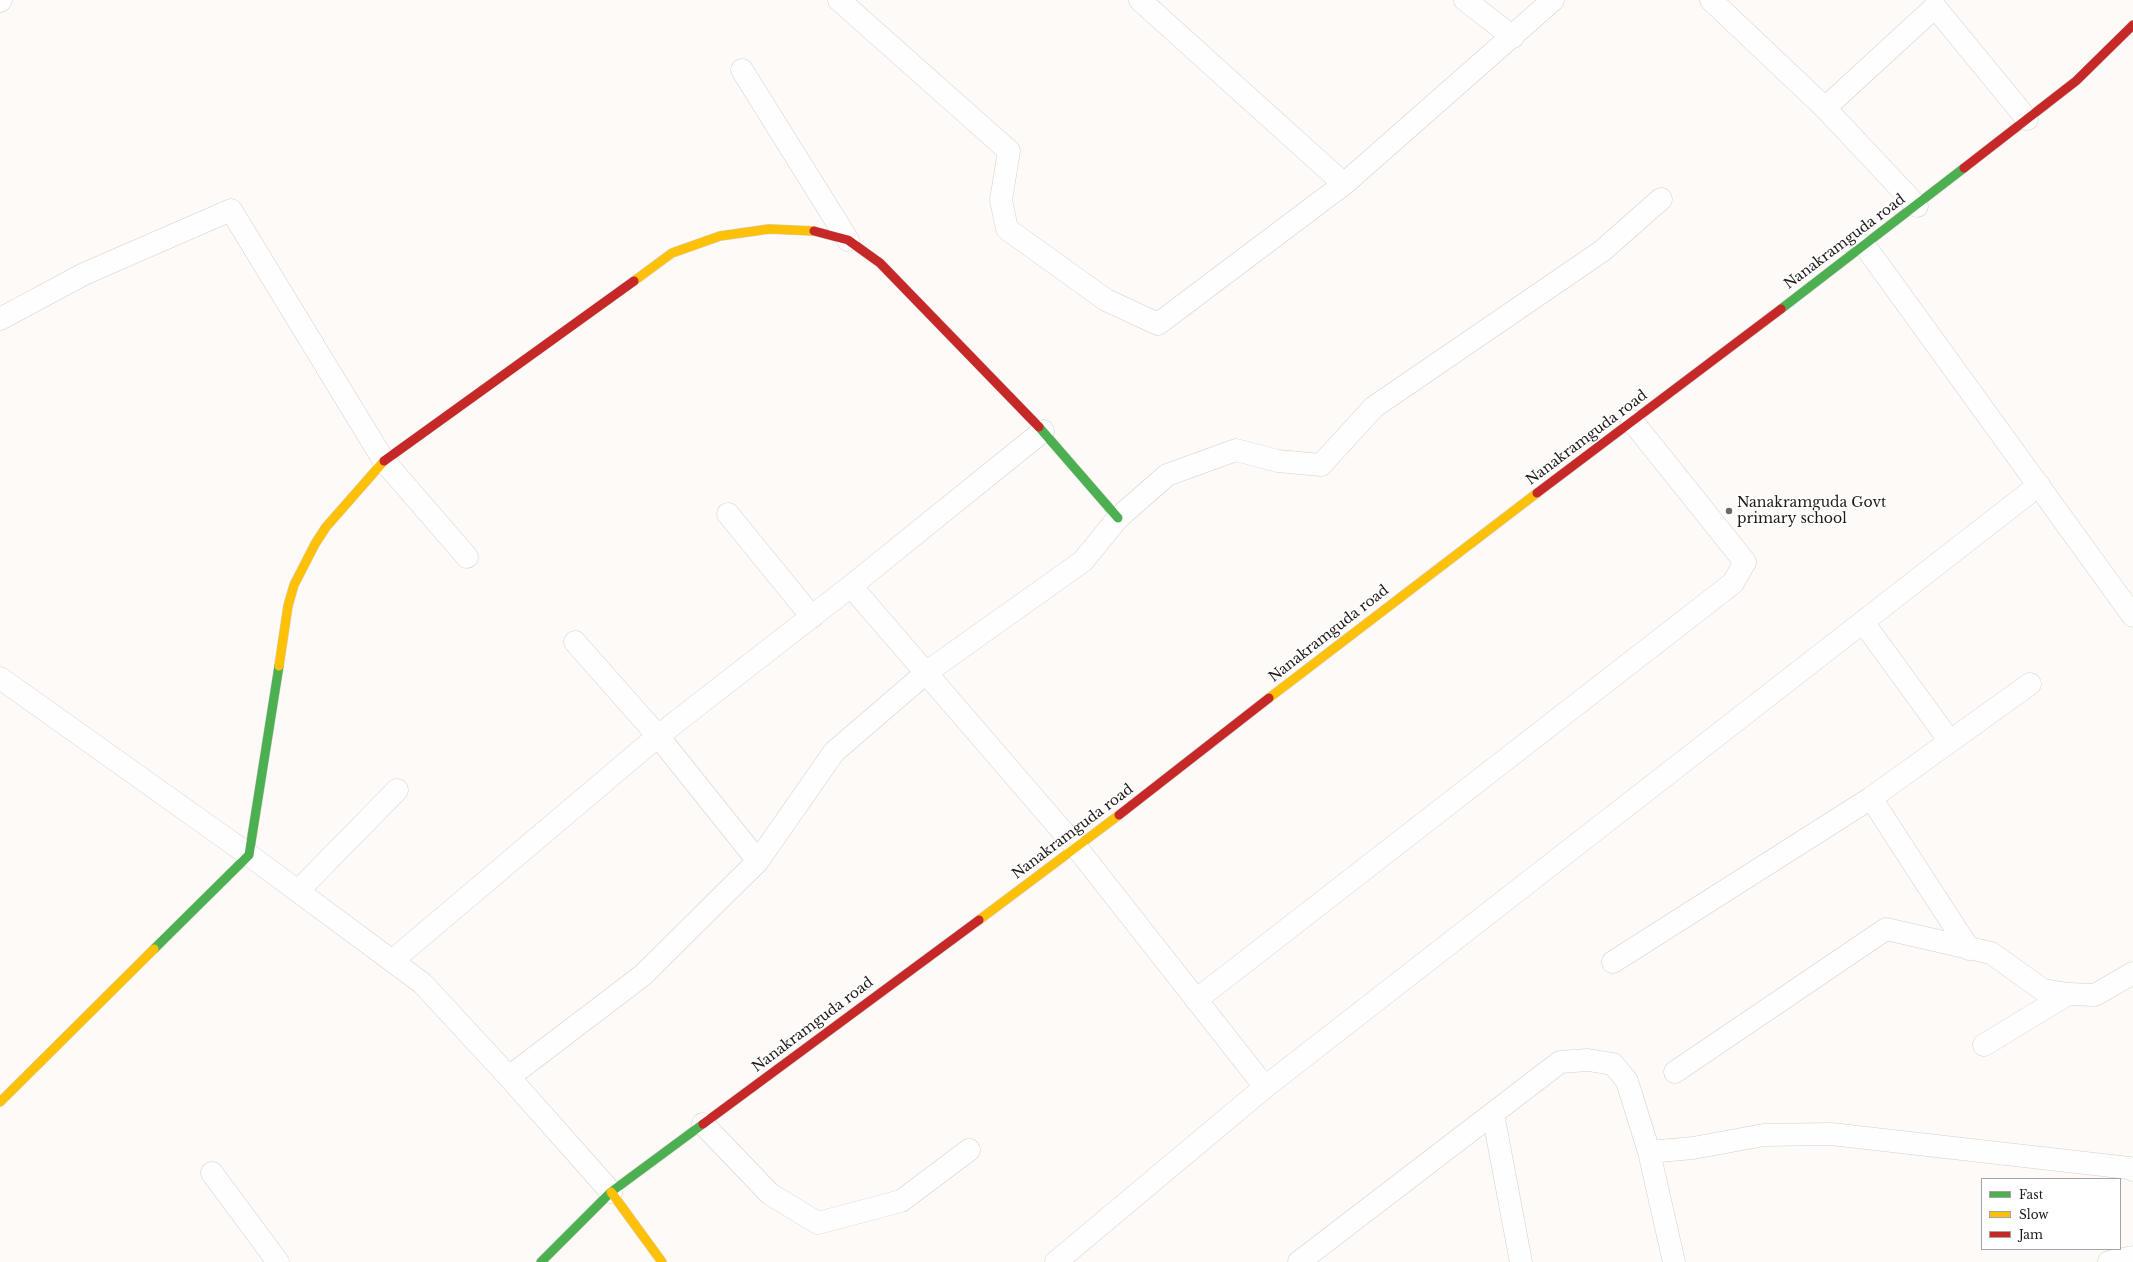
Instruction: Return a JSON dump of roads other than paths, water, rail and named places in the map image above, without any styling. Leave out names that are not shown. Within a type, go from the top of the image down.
[{"type":"main road","name":"Nanakramguda road","points":[[541,1262],[611,1192],[1077,848],[1395,600],[1865,246],[2076,81],[2133,26]]},
{"type":"main road","points":[[0,1102],[249,855],[284,623],[294,585],[326,526],[384,461],[672,253],[720,236],[769,229],[811,230],[848,240],[880,263],[1043,431],[1118,518]]},
{"type":"main road","points":[[611,1192],[662,1262]]},
{"type":"street","points":[[839,0],[1009,151],[1001,200],[1007,229],[1106,300],[1158,324],[1344,184],[1513,37],[1553,0]]},
{"type":"street","points":[[1140,0],[1344,184]]},
{"type":"street","points":[[1465,0],[1513,37]]},
{"type":"street","points":[[1711,0],[1825,108],[1917,206]]},
{"type":"street","points":[[1825,108],[1935,3],[2027,119]]},
{"type":"street","points":[[742,70],[848,240]]},
{"type":"street","points":[[509,1077],[643,975],[758,861],[834,752],[928,672],[1083,561],[1118,518],[1167,475],[1236,450],[1278,461],[1321,465],[1374,407],[1602,250],[1661,199]]},
{"type":"street","points":[[0,318],[84,274],[231,210],[384,461],[467,557]]},
{"type":"street","points":[[1865,246],[2133,616]]},
{"type":"street","points":[[1196,1000],[1733,583],[1745,562],[1632,421]]},
{"type":"street","points":[[392,961],[658,736],[812,617],[1043,431]]},
{"type":"street","points":[[1056,1262],[1265,1087],[2039,485]]},
{"type":"street","points":[[728,514],[812,617]]},
{"type":"street","points":[[851,586],[928,672],[1077,848],[1265,1087]]},
{"type":"street","points":[[1863,622],[1949,740]]},
{"type":"street","points":[[576,642],[658,736],[758,861]]},
{"type":"street","points":[[0,678],[249,855],[422,983],[509,1077],[611,1192]]},
{"type":"street","points":[[1613,962],[1871,798],[1949,740],[2030,684]]},
{"type":"street","points":[[298,891],[397,790]]},
{"type":"street","points":[[1871,798],[1969,948]]},
{"type":"street","points":[[1675,1072],[1886,929],[1991,953],[2043,990],[2068,994],[2095,995],[2133,973]]},
{"type":"street","points":[[1984,1045],[2068,994]]},
{"type":"street","points":[[1299,1262],[1560,1062],[1588,1060],[1613,1064],[1628,1081],[1650,1152],[1674,1262]]},
{"type":"street","points":[[1493,1114],[1521,1262]]},
{"type":"street","points":[[703,1124],[770,1194],[818,1223],[901,1201],[969,1150]]},
{"type":"street","points":[[1650,1152],[1693,1148],[1764,1135],[1831,1134],[2128,1168],[2133,1170]]},
{"type":"street","points":[[212,1173],[278,1262]]},
{"type":"street","points":[[2110,1262],[2133,1257]]},
{"type":"place","name":"Nanakramguda Govt primary school","points":[[1729,511]]}]
